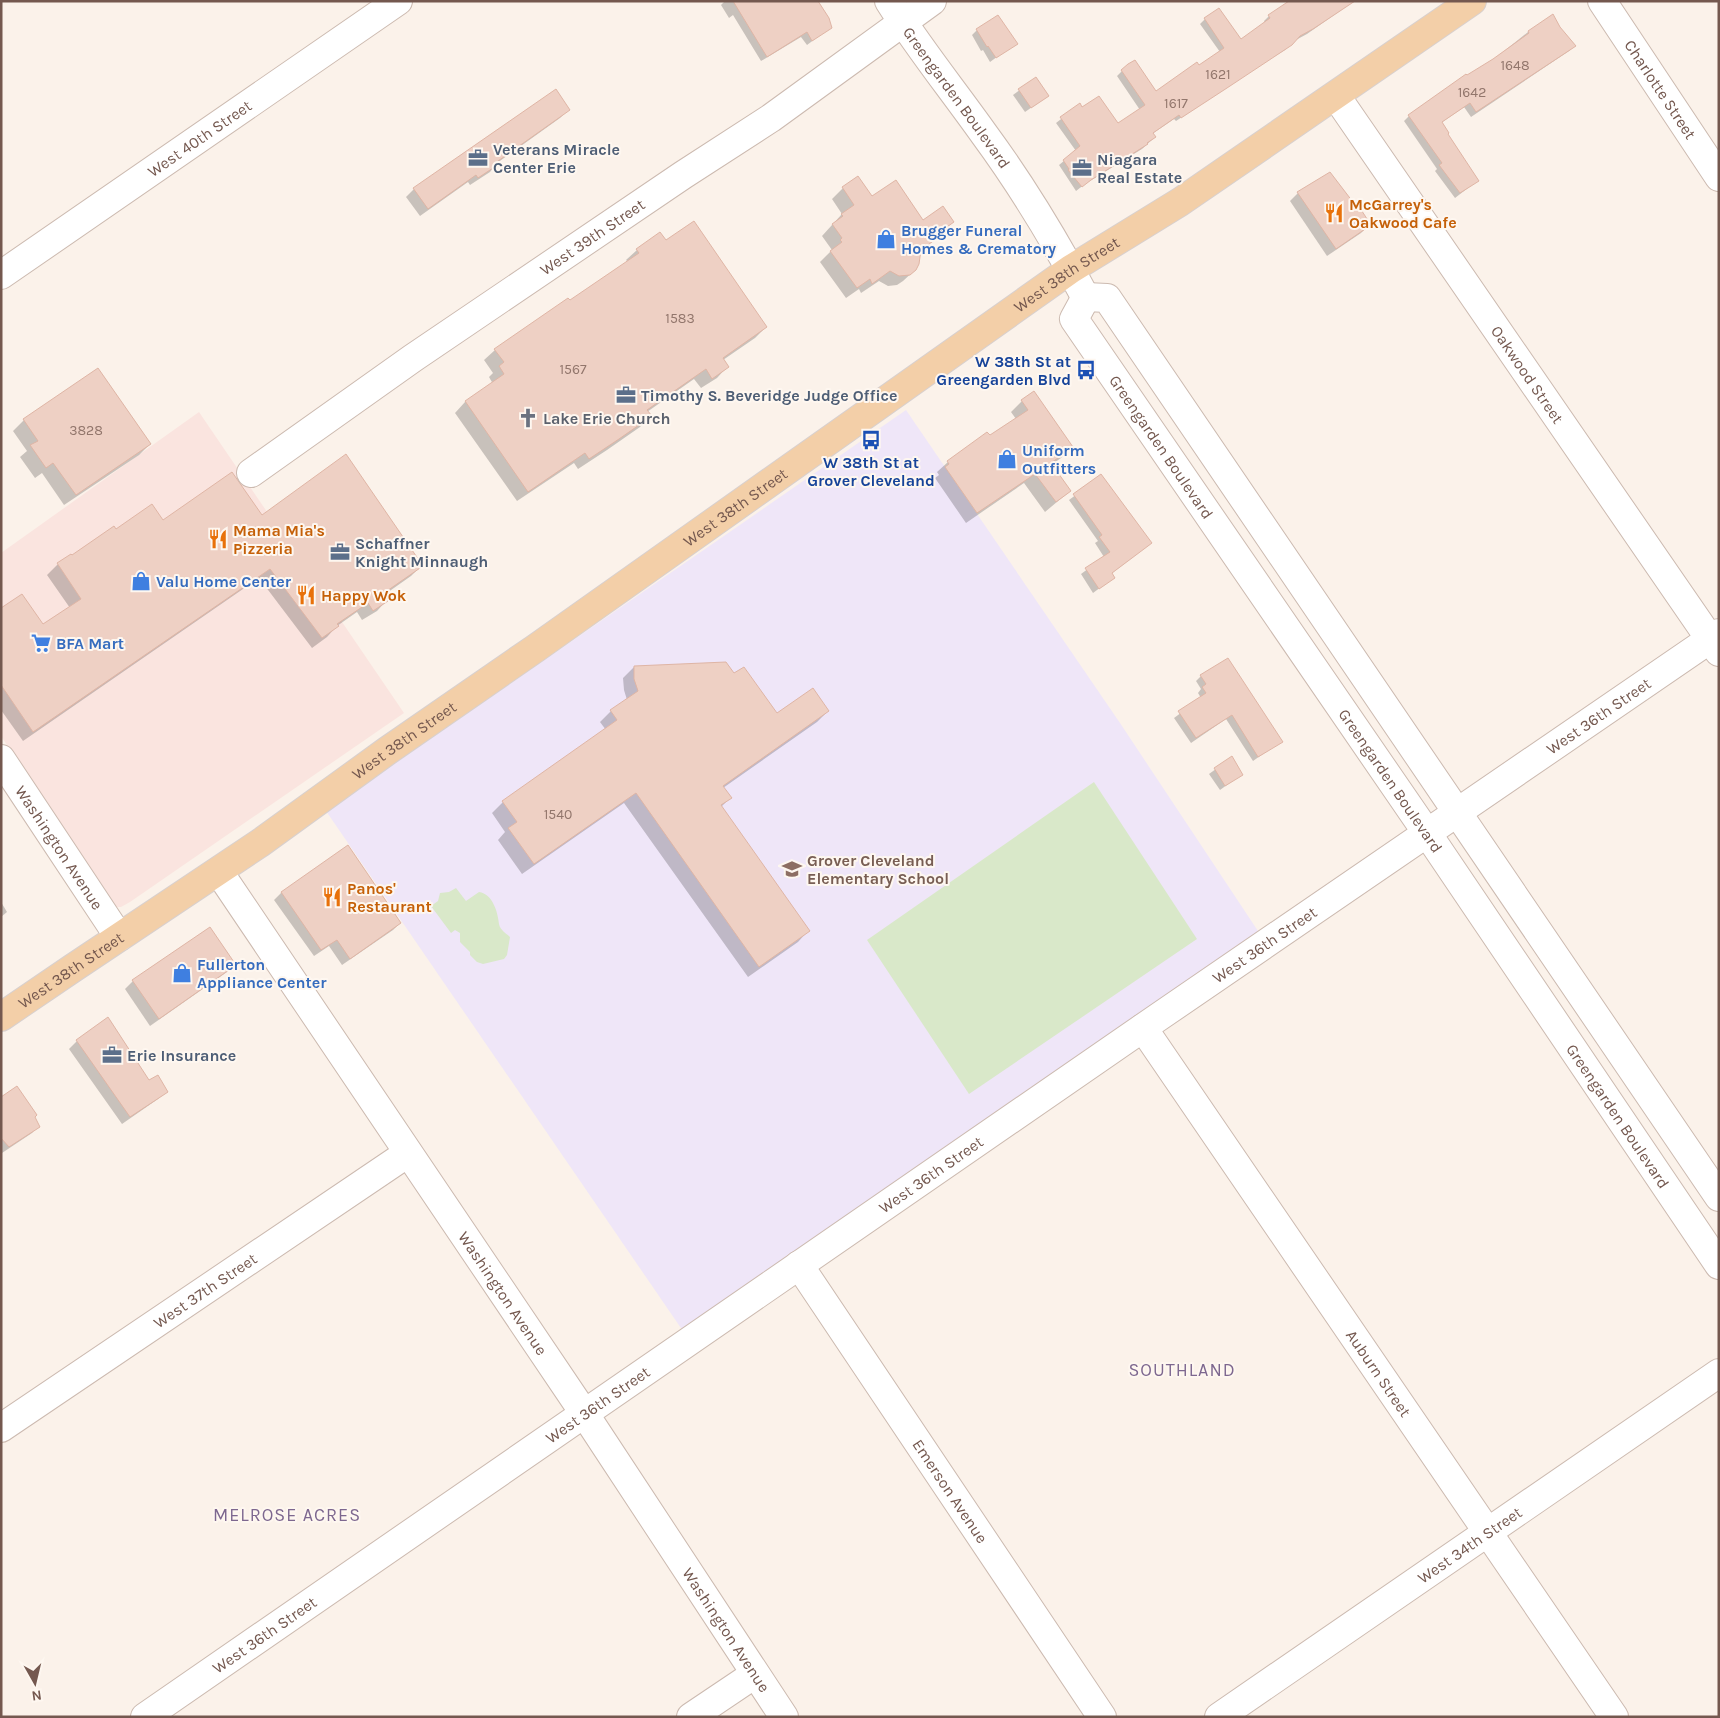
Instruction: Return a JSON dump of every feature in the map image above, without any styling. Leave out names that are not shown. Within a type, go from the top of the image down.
[{"type":"main road","name":"West 38th Street","points":[[1,1017],[219,872],[1071,269],[1180,202],[1472,1]]},
{"type":"street","name":"West 40th Street","points":[[1,275],[398,1]]},
{"type":"street","name":"West 39th Street","points":[[251,473],[421,352],[683,175],[771,118],[895,12],[932,1]]},
{"type":"street","name":"Charlotte Street","points":[[1602,1],[1719,177]]},
{"type":"street","name":"Greengarden Boulevard","points":[[895,12],[996,151],[1046,226],[1086,297],[1074,319],[1719,1265]]},
{"type":"street","name":"Oakwood Street","points":[[1336,96],[1716,641]]},
{"type":"street","points":[[1086,297],[1106,298],[1719,1197]]},
{"type":"street","name":"West 36th Street","points":[[144,1717],[1426,833],[1716,641]]},
{"type":"street","name":"Washington Avenue","points":[[1,759],[119,937]]},
{"type":"street","name":"Washington Avenue","points":[[219,872],[584,1414],[784,1717]]},
{"type":"street","name":"Auburn Street","points":[[1143,1028],[1614,1717]]},
{"type":"street","name":"West 37th Street","points":[[1,1428],[408,1153]]},
{"type":"street","name":"Emerson Avenue","points":[[799,1265],[1102,1717]]},
{"type":"street","name":"West 34th Street","points":[[1218,1717],[1719,1373]]},
{"type":"street","points":[[691,1717],[755,1674]]},
{"type":"shaded area","name":"Grover Cleveland Elementary School","points":[[906,410],[1120,723],[1260,934],[683,1331],[326,811]]},
{"type":"shaded area","points":[[199,412],[404,713],[130,902],[121,907],[116,907],[112,905],[1,736],[1,553]]},
{"type":"green space","points":[[1094,782],[1197,939],[969,1094],[867,940]]},
{"type":"green space","points":[[456,888],[466,901],[479,892],[484,893],[491,900],[502,930],[510,937],[507,955],[504,959],[483,964],[477,962],[460,942],[460,933],[455,930],[451,933],[431,906],[438,901],[440,893],[449,892]]},
{"type":"building","points":[[733,1],[818,1],[829,18],[832,28],[812,41],[807,32],[767,57]]},
{"type":"building","points":[[1289,1],[1355,1],[1300,36],[1292,45],[1181,118],[1179,115],[1153,133],[1156,137],[1148,144],[1082,187],[1068,170],[1063,160],[1080,146],[1060,117],[1080,103],[1082,107],[1099,96],[1118,123],[1145,105],[1121,70],[1128,64],[1135,60],[1156,91],[1197,62],[1199,65],[1224,48],[1204,18],[1219,8],[1241,39],[1270,18],[1268,15]]},
{"type":"building","points":[[1553,14],[1560,27],[1576,46],[1476,112],[1470,103],[1442,122],[1479,181],[1460,193],[1439,165],[1442,163],[1408,115],[1466,74],[1493,59]]},
{"type":"building","points":[[998,15],[1018,44],[996,58],[976,29]]},
{"type":"building","points":[[1036,77],[1049,96],[1031,108],[1018,89]]},
{"type":"building","points":[[556,89],[570,110],[498,161],[499,164],[478,178],[476,175],[428,209],[413,188]]},
{"type":"building","points":[[1330,172],[1356,206],[1358,205],[1371,225],[1336,249],[1297,192]]},
{"type":"building","points":[[858,176],[872,196],[896,180],[923,220],[943,206],[954,222],[934,236],[936,239],[921,250],[919,264],[910,275],[899,276],[890,271],[872,284],[870,279],[857,288],[830,251],[842,242],[840,240],[842,238],[832,224],[843,216],[841,214],[854,205],[842,187]]},
{"type":"building","points":[[694,221],[767,327],[723,358],[729,367],[712,379],[706,369],[647,410],[652,416],[619,439],[589,459],[585,453],[528,492],[465,401],[504,374],[499,366],[504,362],[494,349],[568,298],[570,300],[639,253],[636,249],[660,232],[666,240]]},
{"type":"building","points":[[98,368],[151,444],[76,495],[53,463],[46,468],[30,445],[38,441],[23,419]]},
{"type":"building","points":[[1034,391],[1073,447],[1051,463],[1071,491],[1056,502],[1035,474],[977,513],[945,467],[949,464],[947,461],[987,432],[990,435],[1028,410],[1021,400]]},
{"type":"building","points":[[346,454],[423,566],[384,593],[388,601],[373,611],[368,603],[337,624],[339,626],[322,638],[270,569],[33,732],[1,685],[1,608],[22,594],[43,624],[81,599],[57,563],[114,526],[116,529],[152,504],[163,520],[232,472],[262,515]]},
{"type":"building","points":[[1101,474],[1152,543],[1112,573],[1115,578],[1099,589],[1085,568],[1110,552],[1099,537],[1102,535],[1073,494]]},
{"type":"building","points":[[1228,658],[1283,742],[1258,757],[1232,715],[1196,738],[1178,711],[1206,693],[1202,687],[1206,684],[1200,675]]},
{"type":"building","points":[[726,662],[734,673],[744,667],[777,713],[813,688],[829,711],[723,786],[732,798],[721,805],[810,931],[759,967],[636,793],[534,864],[508,828],[517,822],[502,801],[617,720],[610,710],[638,691],[634,679],[634,666]]},
{"type":"building","points":[[1232,756],[1243,775],[1225,786],[1214,768]]},
{"type":"building","points":[[348,845],[401,923],[350,959],[337,940],[321,950],[281,892]]},
{"type":"building","points":[[210,927],[236,965],[159,1019],[132,980]]},
{"type":"building","points":[[108,1017],[149,1080],[158,1075],[168,1092],[130,1117],[76,1040]]},
{"type":"building","points":[[17,1086],[37,1115],[35,1117],[40,1127],[9,1147],[1,1138],[1,1097]]},
{"type":"place","name":"Veterans Miracle Center Erie","points":[[478,158]]},
{"type":"place","name":"Niagara Real Estate","points":[[1082,168]]},
{"type":"place","name":"McGarrey's Oakwood Cafe","points":[[1334,213]]},
{"type":"place","name":"Brugger Funeral Homes & Crematory","points":[[886,239]]},
{"type":"place","name":"W 38th St at Greengarden Blvd","points":[[1086,370]]},
{"type":"place","name":"Timothy S. Beveridge Judge Office","points":[[626,395]]},
{"type":"place","name":"Lake Erie Church","points":[[528,418]]},
{"type":"place","name":"W 38th St at Grover Cleveland","points":[[871,440]]},
{"type":"place","name":"Uniform Outfitters","points":[[1007,459]]},
{"type":"place","name":"Mama Mia's Pizzeria","points":[[218,539]]},
{"type":"place","name":"Schaffner Knight Minnaugh","points":[[340,552]]},
{"type":"place","name":"Valu Home Center","points":[[141,581]]},
{"type":"place","name":"Happy Wok","points":[[306,595]]},
{"type":"place","name":"BFA Mart","points":[[41,643]]},
{"type":"place","name":"Grover Cleveland Elementary School","points":[[792,869]]},
{"type":"place","name":"Panos' Restaurant","points":[[332,897]]},
{"type":"place","name":"Fullerton Appliance Center","points":[[182,973]]},
{"type":"place","name":"Erie Insurance","points":[[112,1055]]},
{"type":"district","name":"SOUTHLAND","points":[[1182,1370]]},
{"type":"district","name":"MELROSE ACRES","points":[[287,1515]]}]
